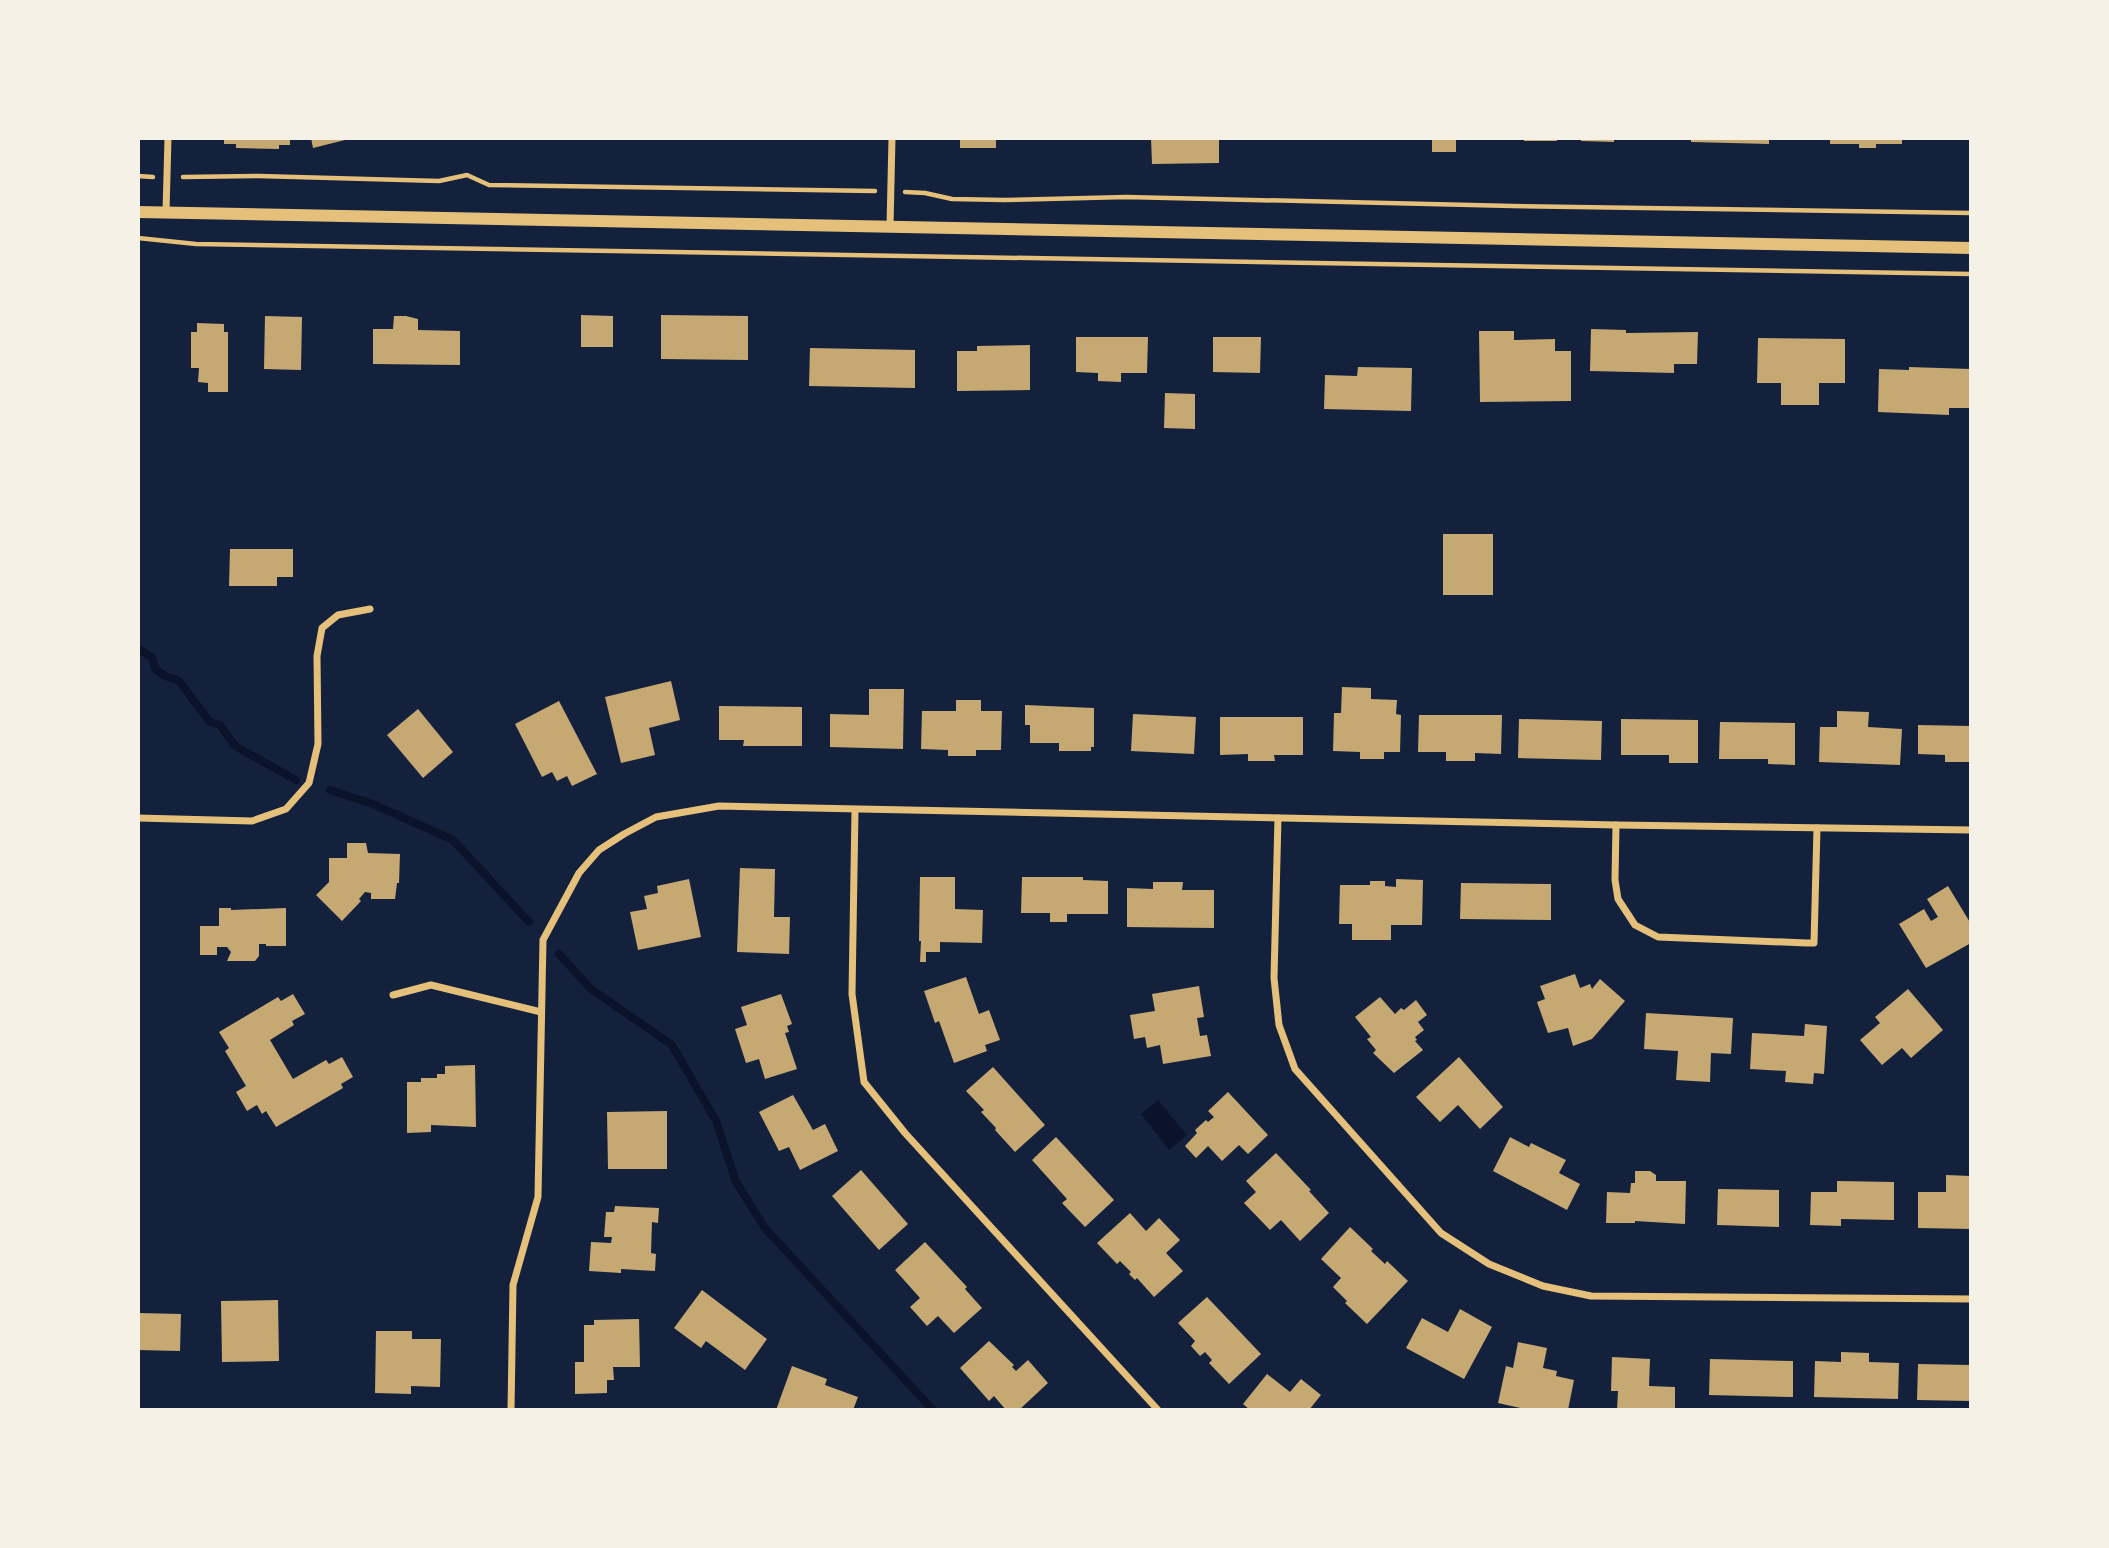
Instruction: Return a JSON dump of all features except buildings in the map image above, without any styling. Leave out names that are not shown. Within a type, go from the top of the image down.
[{"type":"street","points":[[166,212],[168,138]]},
{"type":"street","points":[[890,226],[892,138]]},
{"type":"street","points":[[138,212],[1971,247]]},
{"type":"street","points":[[138,818],[252,821],[286,809],[309,783],[318,744],[317,656],[322,628],[338,615],[370,609]]},
{"type":"street","points":[[512,1410],[513,1285],[538,1197],[543,940],[579,873],[600,850],[656,817],[719,806],[1971,830]]},
{"type":"street","points":[[855,810],[852,994],[864,1082],[905,1133],[1157,1410]]},
{"type":"street","points":[[1278,818],[1274,978],[1279,1025],[1294,1069],[1441,1233],[1489,1264],[1544,1286],[1591,1296],[1971,1299]]},
{"type":"street","points":[[1616,825],[1615,880],[1618,899],[1635,925],[1658,937],[1806,943],[1814,943],[1817,828]]},
{"type":"street","points":[[393,995],[431,985],[541,1012]]},
{"type":"path","points":[[138,176],[439,181],[467,176],[489,184],[891,191],[925,193],[951,199],[1126,197],[1971,213]]},
{"type":"path","points":[[138,237],[209,244],[1971,274]]},
{"type":"water","points":[[1158,1100],[1187,1135],[1169,1150],[1141,1114]]},
{"type":"waterway","points":[[138,649],[152,657],[155,669],[179,681],[210,722],[220,725],[235,746],[296,780]]},
{"type":"waterway","points":[[330,790],[373,804],[453,840],[529,922]]},
{"type":"waterway","points":[[559,954],[591,989],[672,1045],[716,1121],[736,1182],[765,1228],[933,1410]]}]
